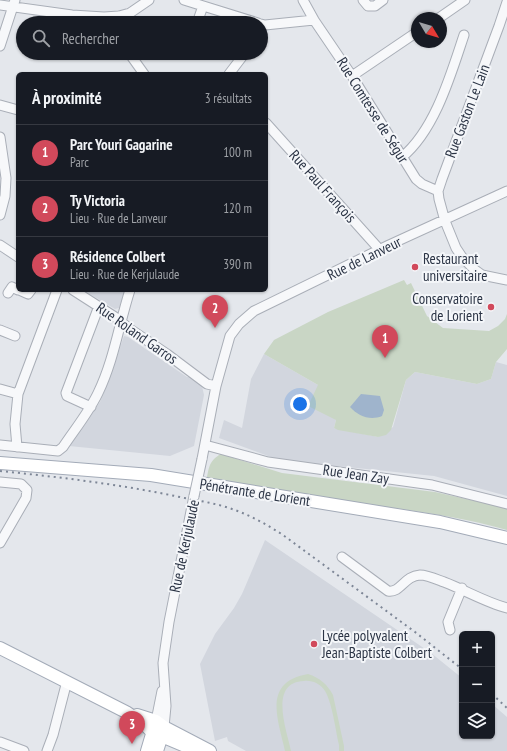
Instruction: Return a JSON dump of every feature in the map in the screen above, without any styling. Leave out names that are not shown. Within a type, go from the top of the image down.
[{"type":"main road","name":"Pénétrante de Lorient","points":[[0,463],[151,475],[433,520],[507,538]]},
{"type":"main road","points":[[0,648],[159,729],[197,751]]},
{"type":"main road","points":[[159,729],[210,751]]},
{"type":"main road","name":"Rue de Kerjulaude","points":[[147,751],[159,729]]},
{"type":"main road","name":"Rue de Kerjulaude","points":[[157,751],[159,729]]},
{"type":"street","points":[[124,16],[148,0]]},
{"type":"street","points":[[184,0],[232,16]]},
{"type":"street","name":"Rue Comtesse de Ségur","points":[[303,0],[314,20],[352,76],[416,179],[422,184],[438,191]]},
{"type":"street","points":[[363,0],[368,6],[375,6],[383,0]]},
{"type":"street","points":[[447,13],[466,0]]},
{"type":"street","name":"Rue Gaston Le Lain","points":[[438,191],[507,2]]},
{"type":"street","points":[[0,5],[14,3],[47,12],[84,16]]},
{"type":"street","points":[[0,46],[14,3]]},
{"type":"street","points":[[199,16],[203,6]]},
{"type":"street","points":[[46,16],[47,12]]},
{"type":"street","points":[[268,25],[314,20]]},
{"type":"street","points":[[402,157],[409,151],[428,125],[448,83],[464,35]]},
{"type":"street","points":[[352,76],[411,36]]},
{"type":"street","points":[[134,60],[143,72]]},
{"type":"street","points":[[231,72],[240,60]]},
{"type":"street","points":[[0,105],[16,109]]},
{"type":"street","name":"Rue Paul François","points":[[268,125],[380,250]]},
{"type":"street","points":[[0,215],[5,196],[6,178],[1,143]]},
{"type":"street","points":[[438,191],[445,220],[456,248],[462,257],[482,275],[507,280]]},
{"type":"street","name":"Rue de Lanveur","points":[[230,336],[239,324],[254,311],[507,191]]},
{"type":"street","points":[[0,245],[16,256]]},
{"type":"street","points":[[8,293],[12,287],[16,289]]},
{"type":"street","points":[[17,447],[16,424],[18,394],[56,292]]},
{"type":"street","name":"Rue Roland Garros","points":[[75,292],[99,306],[209,386],[216,386]]},
{"type":"street","points":[[0,445],[58,451],[63,446],[91,407],[105,377],[121,322],[122,313],[129,292]]},
{"type":"street","points":[[91,407],[67,396],[66,393],[99,306]]},
{"type":"street","points":[[0,330],[15,336]]},
{"type":"street","name":"Rue de Kerjulaude","points":[[159,729],[162,691],[165,686],[162,663],[216,386],[230,336]]},
{"type":"street","points":[[0,389],[18,394]]},
{"type":"street","name":"Rue Jean Zay","points":[[204,445],[268,462],[432,485],[507,504]]},
{"type":"street","points":[[0,482],[21,484],[27,490],[26,498],[0,543]]},
{"type":"street","points":[[342,558],[388,591],[396,590],[408,579],[413,576],[421,575],[462,588],[497,605],[507,608]]},
{"type":"street","points":[[450,630],[448,622],[462,588]]},
{"type":"street","points":[[47,751],[53,735],[67,681]]},
{"type":"street","points":[[0,742],[24,751]]},
{"type":"shaded area","points":[[86,292],[124,292],[119,308],[115,309]]},
{"type":"shaded area","points":[[124,336],[128,337],[202,386],[204,395],[194,446],[170,456],[69,446],[100,402]]},
{"type":"shaded area","points":[[264,354],[318,385],[336,420],[334,428],[378,437],[393,427],[406,380],[415,372],[477,384],[491,379],[496,362],[507,365],[507,496],[434,476],[279,460],[219,438],[224,420],[242,428],[251,379]]},
{"type":"shaded area","name":"Lycée polyvalent Jean-Baptiste Colbert","points":[[265,540],[431,653],[459,676],[459,739],[495,739],[495,707],[507,717],[507,751],[246,751],[228,741],[227,737],[215,741],[200,664],[215,634],[234,608],[242,594]]},
{"type":"green space","points":[[404,280],[407,285],[411,283],[427,316],[443,328],[489,331],[498,326],[505,319],[507,314],[507,349],[496,362],[491,379],[477,384],[415,372],[406,380],[391,430],[386,435],[378,437],[338,430],[334,428],[336,420],[308,406],[318,385],[264,354],[274,340],[328,312]]},
{"type":"green space","points":[[221,454],[282,473],[435,492],[502,507],[507,509],[507,530],[462,519],[416,511],[294,496],[206,482],[211,463]]},
{"type":"green space","points":[[308,674],[323,682],[333,695],[344,751],[339,751],[332,709],[325,691],[319,684],[304,681],[293,683],[286,690],[283,698],[282,709],[291,751],[285,751],[277,715],[279,693],[284,685],[294,678]]},
{"type":"water","points":[[361,394],[380,396],[384,410],[382,416],[373,418],[364,417],[350,407]]},
{"type":"railway","points":[[0,471],[110,484],[209,503],[243,513],[283,535],[415,632],[459,667]]},
{"type":"railway","points":[[495,697],[507,708]]},
{"type":"place","name":"Restaurant universitaire","points":[[415,267]]},
{"type":"place","name":"Conservatoire de Lorient","points":[[491,307]]},
{"type":"place","name":"Ty Victoria","points":[[215,328]]},
{"type":"place","name":"Parc Youri Gagarine","points":[[385,358]]},
{"type":"place","name":"Lycée polyvalent Jean-Baptiste Colbert","points":[[314,644]]},
{"type":"place","name":"Résidence Colbert","points":[[132,744]]}]
